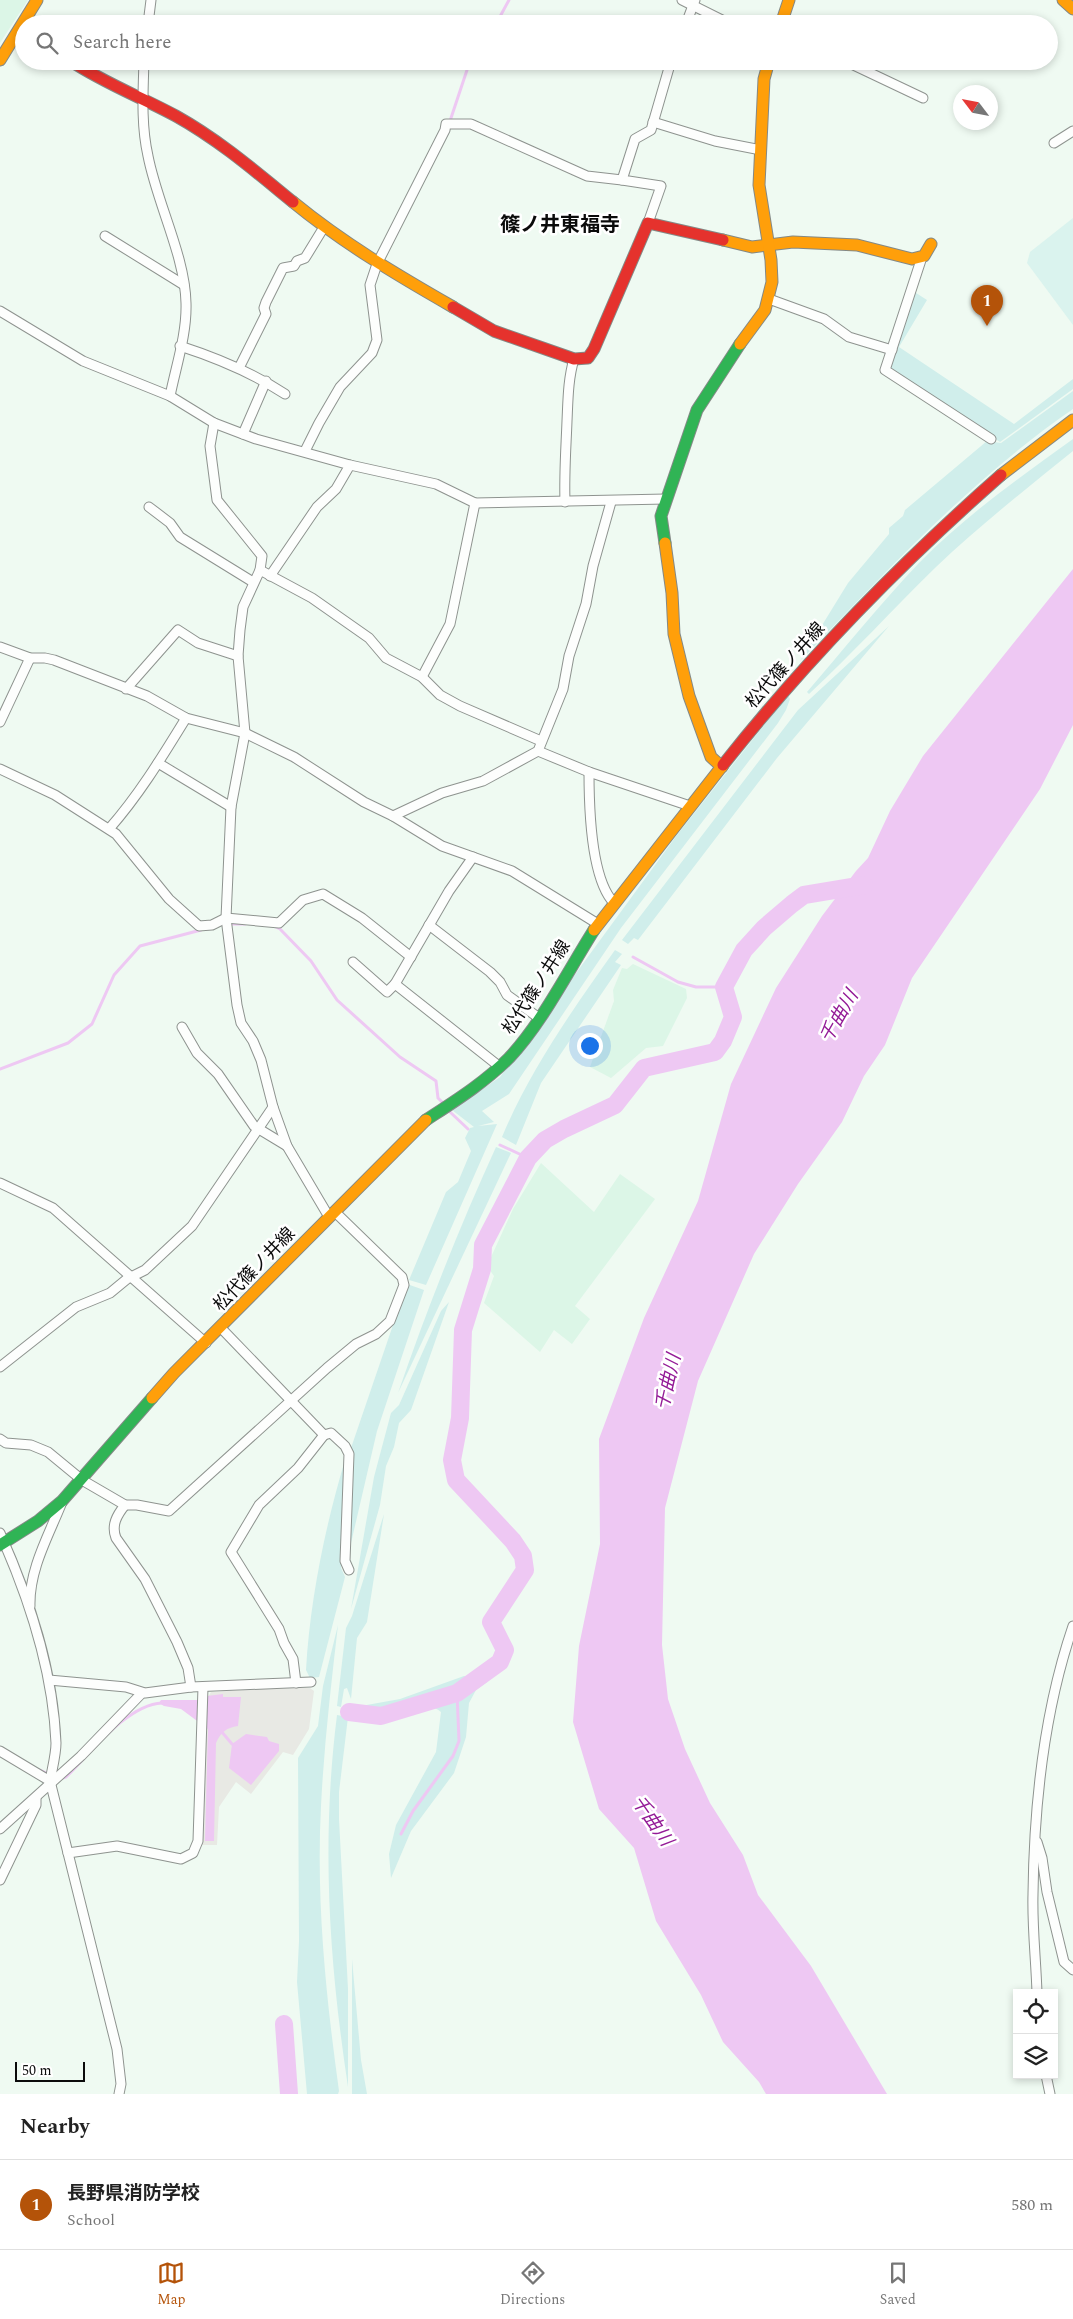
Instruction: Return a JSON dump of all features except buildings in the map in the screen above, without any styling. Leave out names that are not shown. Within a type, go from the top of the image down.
[{"type":"street","points":[[29,15],[37,0]]},
{"type":"street","points":[[149,15],[151,0]]},
{"type":"street","points":[[682,0],[694,2],[715,15]]},
{"type":"street","points":[[784,15],[789,0]]},
{"type":"street","points":[[1063,0],[1073,8]]},
{"type":"street","points":[[689,15],[694,2]]},
{"type":"street","points":[[0,60],[15,38]]},
{"type":"street","points":[[84,70],[176,116],[223,145],[324,227],[377,264],[494,331],[574,359],[588,358],[594,349],[662,186],[587,176],[471,124],[446,124],[445,130],[377,264],[370,285],[376,340],[372,353],[340,387],[319,423],[306,451]]},
{"type":"street","points":[[144,70],[142,100],[148,157],[184,284],[185,320],[170,396]]},
{"type":"street","points":[[622,180],[635,139],[651,130],[668,70]]},
{"type":"street","points":[[722,766],[711,757],[689,696],[674,634],[672,592],[661,516],[697,410],[731,357],[765,310],[769,299],[772,282],[759,185],[764,79],[766,70]]},
{"type":"street","points":[[864,70],[923,98]]},
{"type":"street","points":[[653,122],[715,142],[761,150]]},
{"type":"street","points":[[1054,143],[1073,131]]},
{"type":"street","points":[[648,223],[752,247],[768,247],[793,242],[831,243],[857,245],[912,260],[922,257]]},
{"type":"street","points":[[239,368],[266,314],[264,308],[266,302],[283,268],[294,266],[297,261],[305,258],[324,227]]},
{"type":"street","points":[[104,236],[184,284]]},
{"type":"street","points":[[931,244],[922,257],[885,370],[991,439]]},
{"type":"street","points":[[769,299],[824,320],[849,337],[892,350]]},
{"type":"street","points":[[0,311],[83,361],[170,396],[214,423],[243,434],[350,465],[436,484],[475,503],[611,502],[666,499]]},
{"type":"street","points":[[180,346],[239,368],[266,381],[285,394]]},
{"type":"street","points":[[565,502],[564,462],[570,373],[574,359]]},
{"type":"street","points":[[243,434],[266,381]]},
{"type":"street","name":"松代篠ノ井線","points":[[1,1540],[38,1521],[62,1502],[174,1373],[221,1328],[420,1124],[480,1085],[500,1067],[539,1018],[598,924],[764,713],[900,568],[1002,474],[1073,420]]},
{"type":"street","points":[[0,1439],[6,1443],[30,1445],[48,1452],[82,1480],[124,1505],[137,1504],[169,1511],[291,1400],[356,1344],[376,1334],[390,1321],[404,1285],[402,1277],[332,1215],[287,1146],[273,1107],[261,1060],[241,1023],[237,1005],[226,918],[231,807],[245,733],[238,656],[243,607],[260,570],[262,556],[217,500],[210,446],[214,423]]},
{"type":"street","points":[[270,576],[317,507],[336,489],[350,465]]},
{"type":"street","points":[[393,816],[442,793],[483,781],[538,751],[563,689],[568,656],[586,604],[593,566],[611,502]]},
{"type":"street","points":[[422,677],[450,624],[475,503]]},
{"type":"street","points":[[149,506],[170,523],[180,537],[253,582]]},
{"type":"street","points":[[260,570],[312,598],[370,638],[386,658],[422,677],[440,695],[460,706],[541,741]]},
{"type":"street","points":[[126,689],[178,630],[198,643],[238,656]]},
{"type":"street","points":[[0,647],[30,658],[54,660],[147,696],[186,718],[245,733],[294,757],[364,802],[393,816],[442,846],[512,872],[598,924]]},
{"type":"street","points":[[0,722],[30,658]]},
{"type":"street","points":[[109,829],[130,805],[186,718]]},
{"type":"street","points":[[538,751],[589,772],[690,806]]},
{"type":"street","points":[[158,764],[231,807]]},
{"type":"street","points":[[0,769],[55,795],[116,834],[170,899],[199,926],[212,925],[226,918],[279,923],[303,900],[323,894],[362,918],[411,957]]},
{"type":"street","points":[[589,772],[593,848],[608,897],[614,903]]},
{"type":"street","points":[[353,962],[387,992],[395,984],[429,925],[474,857]]},
{"type":"street","points":[[429,925],[490,972],[500,982],[507,995],[539,1018]]},
{"type":"street","points":[[395,984],[500,1067]]},
{"type":"street","points":[[182,1027],[197,1053],[218,1074],[258,1130],[287,1146]]},
{"type":"street","points":[[0,1368],[76,1307],[110,1293],[132,1276],[145,1270],[192,1226],[273,1107]]},
{"type":"street","points":[[0,1183],[54,1208],[206,1343]]},
{"type":"street","points":[[221,1328],[324,1436]]},
{"type":"street","points":[[296,1683],[293,1659],[279,1629],[231,1552],[259,1505],[298,1468],[324,1436],[331,1433],[349,1454],[345,1562],[349,1570]]},
{"type":"street","points":[[31,1612],[30,1599],[40,1552],[62,1502]]},
{"type":"street","points":[[124,1505],[113,1531],[145,1579],[178,1642],[188,1668],[191,1687]]},
{"type":"street","points":[[1,1540],[37,1629],[49,1680],[56,1745],[50,1781],[117,2049],[119,2094]]},
{"type":"street","points":[[1037,1989],[1033,1895],[1040,1780],[1046,1739],[1073,1626]]},
{"type":"street","points":[[49,1680],[126,1687],[142,1693],[191,1687],[202,1691],[312,1682]]},
{"type":"street","points":[[68,1853],[117,1846],[181,1859],[193,1853],[198,1841],[202,1691]]},
{"type":"street","points":[[0,1829],[36,1798],[50,1781],[81,1756],[142,1693]]},
{"type":"street","points":[[0,1751],[50,1781]]},
{"type":"street","points":[[0,1880],[36,1805],[36,1798]]},
{"type":"street","points":[[1035,1838],[1042,1858],[1047,1892],[1064,1962],[1073,1970]]},
{"type":"street","points":[[1047,2079],[1050,2094]]},
{"type":"shaded area","points":[[1073,218],[1073,325],[1027,263],[1030,252]]},
{"type":"shaded area","points":[[913,291],[927,300],[899,347],[1014,424],[1073,379],[1073,389],[1000,442],[889,368]]},
{"type":"shaded area","points":[[1073,391],[1073,409],[1035,437],[964,496],[897,561],[800,661],[848,583],[889,534],[889,528],[903,516],[905,510],[987,441],[1001,443]]},
{"type":"shaded area","points":[[1073,439],[1073,451],[952,552],[809,694],[807,692],[890,594],[919,563],[955,529],[993,498]]},
{"type":"shaded area","points":[[889,626],[777,758],[638,940],[634,938],[628,944],[622,940],[798,710]]},
{"type":"shaded area","points":[[788,695],[790,699],[778,723],[621,928],[509,1094],[482,1111],[494,1122],[478,1126],[497,1124],[426,1285],[409,1280],[446,1192],[458,1182],[471,1151],[465,1138],[470,1128],[474,1127],[452,1110],[500,1077],[677,835]]},
{"type":"shaded area","points":[[615,950],[622,954],[615,962],[621,965],[541,1083],[516,1145],[502,1137],[513,1112],[553,1040]]},
{"type":"shaded area","points":[[496,1147],[511,1153],[398,1393],[444,1269]]},
{"type":"shaded area","points":[[407,1284],[424,1290],[377,1431],[348,1556],[351,1448]]},
{"type":"shaded area","points":[[449,1302],[411,1410],[399,1423],[394,1447],[386,1466],[380,1505],[351,1609],[374,1477],[391,1413],[399,1405],[441,1311]]},
{"type":"shaded area","points":[[345,1460],[341,1568],[345,1577],[319,1677],[310,1678],[306,1670],[315,1590],[331,1511]]},
{"type":"shaded area","points":[[384,1514],[367,1622],[357,1638],[351,1699],[347,1688],[344,1689],[341,1707],[337,1706],[346,1628],[352,1616]]},
{"type":"shaded area","points":[[338,1625],[322,1783],[320,1877],[326,1985],[339,2091],[338,2094],[307,2094],[297,1982],[299,1941],[298,1758],[318,1726],[323,1686]]},
{"type":"shaded area","points":[[464,1676],[487,1682],[476,1690],[469,1703],[466,1737],[454,1773],[411,1831],[391,1878],[389,1854],[396,1825],[436,1752],[441,1712],[429,1707],[391,1718],[376,1720],[349,1715],[350,1708],[400,1699]]},
{"type":"shaded area","points":[[310,1688],[314,1691],[309,1729],[293,1755],[283,1752],[251,1794],[236,1782],[219,1807],[217,1845],[201,1845],[207,1699],[211,1692]]},
{"type":"shaded area","points":[[337,1715],[348,1717],[339,1792],[339,1819],[348,1989],[348,2087],[336,1994],[329,1901],[329,1809]]},
{"type":"shaded area","points":[[352,1959],[361,2060],[367,2094],[352,2094]]},
{"type":"green space","points":[[0,0],[28,0],[18,15],[15,15],[15,20],[0,43]]},
{"type":"green space","points":[[633,964],[686,989],[687,998],[663,1046],[646,1048],[611,1078],[590,1067],[614,1001],[613,990],[622,968],[627,969]]},
{"type":"green space","points":[[541,1163],[594,1212],[620,1174],[655,1199],[575,1306],[590,1319],[572,1344],[554,1330],[540,1352],[484,1303],[494,1276],[487,1266],[513,1209]]},
{"type":"water","name":"千曲川","points":[[1073,569],[1073,725],[1040,789],[912,978],[885,1045],[864,1076],[842,1122],[798,1184],[754,1254],[698,1381],[665,1508],[662,1645],[668,1699],[685,1749],[710,1803],[743,1855],[758,1895],[811,1966],[887,2094],[766,2094],[759,2082],[723,2042],[701,1995],[656,1921],[634,1848],[599,1809],[573,1722],[579,1646],[600,1544],[599,1439],[644,1318],[698,1201],[731,1084],[776,988],[822,916],[868,858],[890,811],[923,756]]},
{"type":"water","points":[[223,1694],[223,1697],[241,1697],[238,1726],[224,1731],[216,1743],[214,1841],[205,1841],[208,1729],[181,1709],[164,1706],[159,1703],[161,1700],[198,1700],[207,1696]]},
{"type":"water","points":[[246,1734],[267,1737],[269,1741],[279,1744],[279,1751],[251,1785],[229,1768],[232,1744]]},
{"type":"waterway","points":[[501,15],[509,0]]},
{"type":"waterway","points":[[450,121],[467,70]]},
{"type":"waterway","points":[[349,1712],[381,1716],[457,1693],[500,1662],[505,1650],[491,1622],[525,1570],[523,1556],[513,1541],[456,1480],[452,1460],[460,1418],[463,1330],[482,1269],[483,1245],[528,1158],[545,1140],[615,1105],[644,1068],[715,1052],[723,1041],[733,1017],[724,987],[744,950],[764,928],[804,895],[864,885]]},
{"type":"waterway","points":[[233,924],[245,924]]},
{"type":"waterway","points":[[274,926],[280,929],[311,961],[337,1000],[400,1057],[436,1081],[438,1098],[442,1102]]},
{"type":"waterway","points":[[0,1069],[68,1043],[92,1024],[114,975],[140,946],[201,930]]},
{"type":"waterway","points":[[633,957],[678,982],[696,987],[724,987]]},
{"type":"waterway","points":[[450,1112],[468,1129]]},
{"type":"waterway","points":[[500,1145],[528,1158]]},
{"type":"waterway","points":[[401,1834],[413,1811],[453,1756],[459,1741],[457,1693]]},
{"type":"waterway","points":[[59,1779],[66,1777],[122,1721],[135,1712],[162,1703]]},
{"type":"waterway","points":[[221,1731],[232,1744]]},
{"type":"waterway","points":[[39,1770],[46,1773]]},
{"type":"waterway","points":[[284,2024],[289,2094]]},
{"type":"traffic: fast","points":[[665,543],[661,516],[697,410],[740,344]]},
{"type":"traffic: fast","points":[[426,1120],[479,1084],[509,1058],[544,1013],[594,930]]},
{"type":"traffic: fast","points":[[0,1545],[38,1521],[62,1501],[152,1398]]},
{"type":"traffic: slow","points":[[28,15],[37,0]]},
{"type":"traffic: slow","points":[[784,15],[789,0]]},
{"type":"traffic: slow","points":[[1063,0],[1073,9]]},
{"type":"traffic: slow","points":[[0,60],[15,36]]},
{"type":"traffic: slow","points":[[740,344],[765,310],[772,282],[771,260],[759,185],[764,79],[766,70]]},
{"type":"traffic: slow","points":[[293,202],[371,258],[453,307]]},
{"type":"traffic: slow","points":[[723,240],[752,247],[793,242],[857,245],[912,259],[924,256],[931,244]]},
{"type":"traffic: slow","points":[[1001,475],[1073,420]]},
{"type":"traffic: slow","points":[[665,543],[672,593],[674,634],[689,696],[711,757],[722,767]]},
{"type":"traffic: slow","points":[[594,930],[723,765]]},
{"type":"traffic: slow","points":[[152,1398],[174,1373],[426,1120]]},
{"type":"traffic: jam","points":[[86,70],[192,125],[236,156],[293,202]]},
{"type":"traffic: jam","points":[[453,307],[494,331],[574,359],[588,358],[594,349],[648,223],[723,240]]},
{"type":"traffic: jam","points":[[723,765],[821,650],[891,578],[1001,475]]},
{"type":"place","name":"長野県消防学校","points":[[987,326]]},
{"type":"district","name":"篠ノ井東福寺","points":[[560,224]]}]
